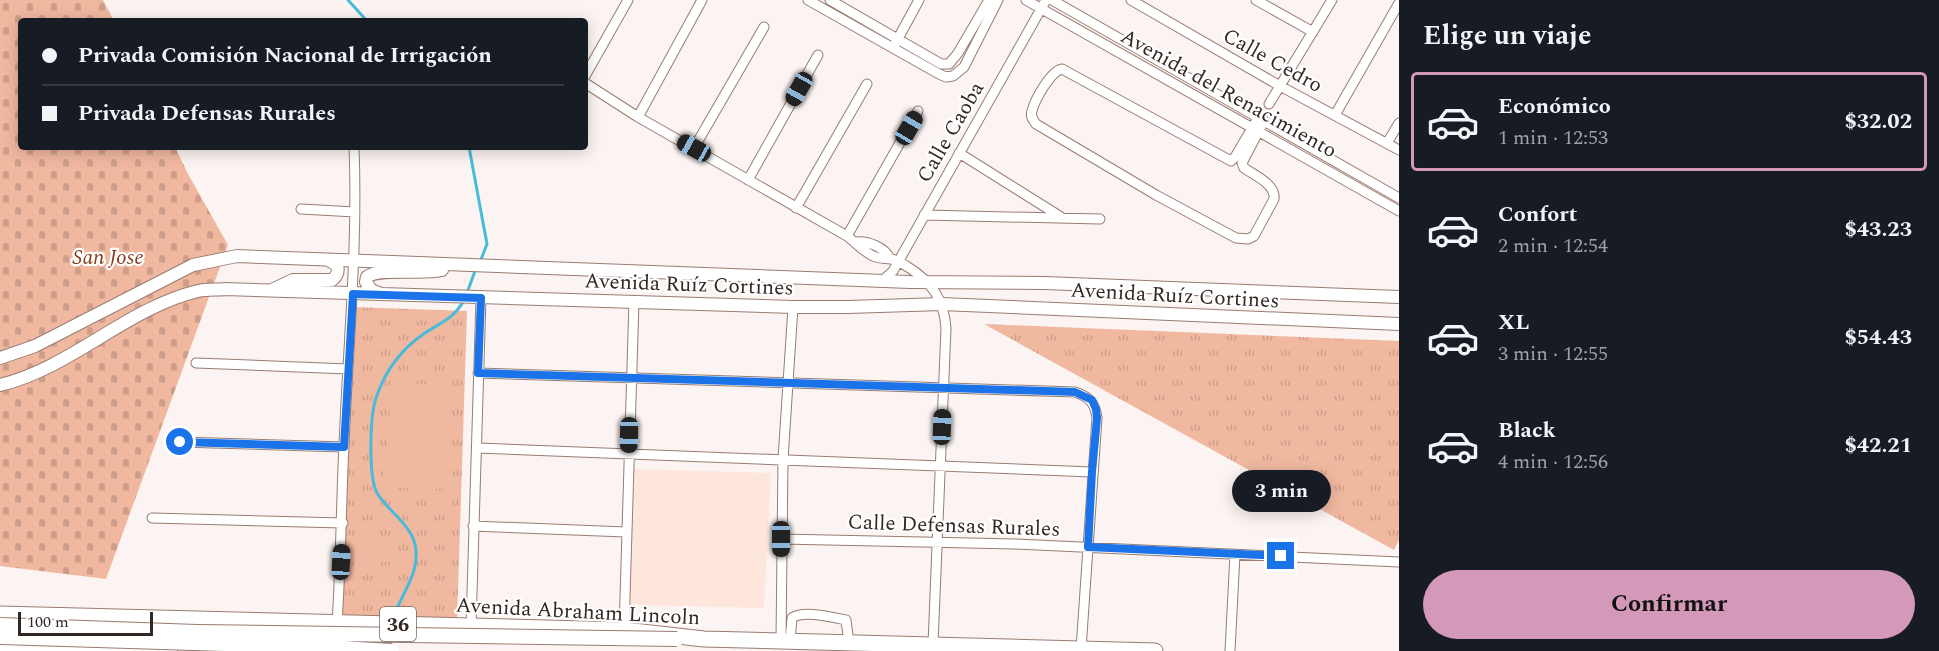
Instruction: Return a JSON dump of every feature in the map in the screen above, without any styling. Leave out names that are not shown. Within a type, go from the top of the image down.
[{"type":"main road","name":"Avenida Abraham Lincoln","points":[[0,615],[624,630],[704,639],[1155,651]]},
{"type":"main road","points":[[348,651],[344,642],[347,633],[356,623]]},
{"type":"main road","name":"Avenida Abraham Lincoln","points":[[0,625],[244,633],[461,634],[677,639]]},
{"type":"main road","name":"36","points":[[0,637],[392,651]]},
{"type":"main road","points":[[0,646],[170,651]]},
{"type":"street","points":[[588,71],[628,0]]},
{"type":"street","points":[[638,117],[702,0]]},
{"type":"street","points":[[808,0],[892,49],[946,77],[953,76],[964,67],[998,0]]},
{"type":"street","points":[[830,0],[846,4],[897,39],[941,64],[949,64]]},
{"type":"street","points":[[892,49],[919,0]]},
{"type":"street","points":[[949,64],[958,53],[989,0]]},
{"type":"street","name":"Avenida del Renacimiento","points":[[1026,0],[1043,4],[1162,76],[1399,211]]},
{"type":"street","name":"Avenida del Renacimiento","points":[[1052,0],[1399,198]]},
{"type":"street","name":"Calle Cedro","points":[[1131,0],[1280,86],[1399,150]]},
{"type":"street","points":[[1256,0],[1313,32]]},
{"type":"street","points":[[1269,104],[1332,0]]},
{"type":"street","points":[[1335,115],[1399,3]]},
{"type":"street","name":"Calle Caoba","points":[[883,280],[890,275],[894,260],[924,215],[1043,4]]},
{"type":"street","points":[[694,148],[764,27]]},
{"type":"street","points":[[748,180],[818,55]]},
{"type":"street","points":[[949,64],[953,76]]},
{"type":"street","points":[[1255,129],[1242,163],[1244,168],[1272,188],[1274,198],[1254,236],[1242,239],[1236,238],[1156,195],[1036,124],[1031,117],[1032,110],[1051,74],[1062,69],[1231,161],[1261,119]]},
{"type":"street","points":[[796,208],[867,84]]},
{"type":"street","points":[[588,85],[638,117],[856,242],[863,251],[884,260],[894,260],[922,276],[936,290],[946,321],[933,644]]},
{"type":"street","points":[[847,237],[918,111]]},
{"type":"street","points":[[1387,143],[1399,123]]},
{"type":"street","points":[[337,623],[355,262],[354,150]]},
{"type":"street","points":[[959,153],[1063,219]]},
{"type":"street","points":[[1317,163],[1323,154]]},
{"type":"street","points":[[301,209],[355,212]]},
{"type":"street","points":[[924,215],[1100,219]]},
{"type":"street","name":"Avenida Ruíz Cortines","points":[[0,358],[35,346],[193,265],[224,258],[250,256],[457,266],[1184,287],[1399,297]]},
{"type":"street","points":[[271,291],[293,280],[332,280],[338,274],[338,270],[337,265],[330,261]]},
{"type":"street","points":[[382,294],[367,287],[367,277],[375,272],[429,273],[457,266]]},
{"type":"street","name":"Avenida Ruíz Cortines","points":[[0,385],[17,381],[43,369],[172,300],[199,291],[225,289],[793,307],[942,304],[1399,324]]},
{"type":"street","points":[[471,626],[481,298]]},
{"type":"street","points":[[624,630],[634,301]]},
{"type":"street","points":[[786,641],[781,539],[783,459],[793,307]]},
{"type":"street","points":[[196,363],[348,369]]},
{"type":"street","points":[[478,373],[1075,392],[1092,400],[1097,418],[1080,649]]},
{"type":"street","points":[[180,442],[344,447]]},
{"type":"street","points":[[477,448],[1092,472]]},
{"type":"street","points":[[152,518],[343,523]]},
{"type":"street","points":[[473,526],[626,531]]},
{"type":"street","name":"Calle Defensas Rurales","points":[[781,539],[1088,547],[1399,562]]},
{"type":"street","points":[[1230,651],[1234,554]]},
{"type":"street","points":[[786,641],[792,618],[796,615],[824,615],[846,620],[849,643]]},
{"type":"shaded area","points":[[633,469],[771,473],[764,608],[628,605]]},
{"type":"green space","name":"San Jose","points":[[0,0],[103,0],[112,18],[18,18],[18,150],[176,150],[228,245],[106,579],[0,566]]},
{"type":"green space","points":[[352,307],[467,311],[457,622],[341,622]]},
{"type":"green space","points":[[984,324],[1399,341],[1399,540],[1394,550]]},
{"type":"green space","points":[[392,382],[452,386],[445,489],[384,487]]},
{"type":"green space","points":[[352,541],[392,543],[391,562],[350,560]]},
{"type":"waterway","points":[[348,0],[364,18]]},
{"type":"waterway","points":[[470,150],[487,244],[480,262]]},
{"type":"waterway","points":[[467,293],[475,271]]},
{"type":"waterway","points":[[395,613],[411,580],[416,563],[416,553],[415,544],[408,530],[381,499],[374,485],[371,446],[374,407],[384,379],[401,353],[416,339],[451,317],[463,302]]},
{"type":"route","points":[[180,442],[344,447],[353,294],[481,298],[478,373],[1075,392],[1085,395],[1092,400],[1097,418],[1088,547],[1281,556]]}]
